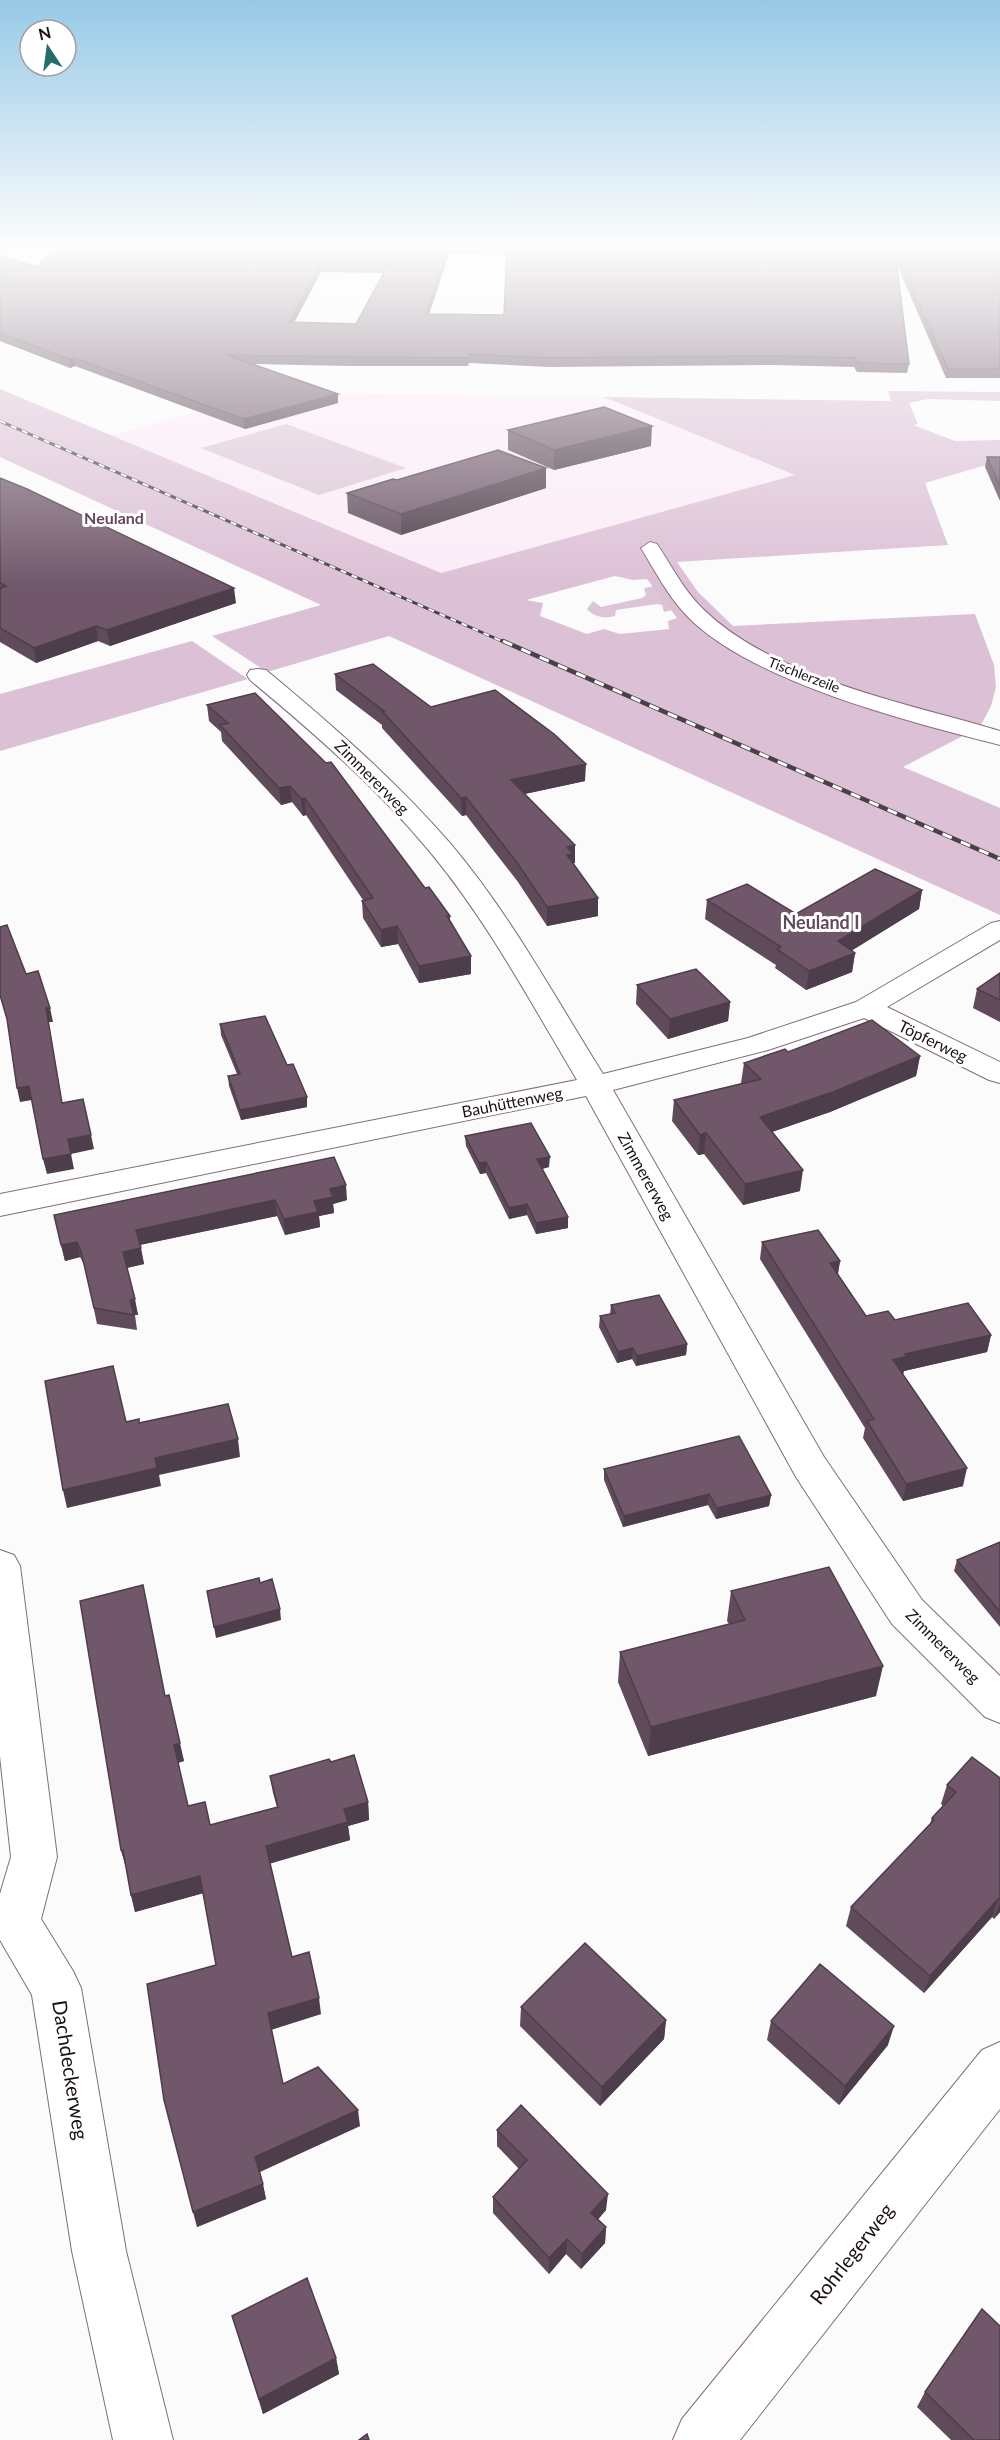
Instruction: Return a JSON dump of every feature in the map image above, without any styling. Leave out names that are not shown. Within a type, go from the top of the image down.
[{"type":"street","name":"Tischlerzeile","points":[[650,548],[700,617],[754,655],[822,683],[1000,738]]},
{"type":"street","name":"Zimmererweg","points":[[258,675],[340,743],[394,796],[441,849],[496,923],[595,1085],[810,1467],[907,1612],[1000,1704]]},
{"type":"street","name":"Bauhüttenweg","points":[[0,1205],[595,1085],[758,1044],[866,1008],[1000,929]]},
{"type":"street","name":"Töpferweg","points":[[866,1008],[1000,1074]]},
{"type":"street","name":"Dachdeckerweg","points":[[0,1566],[34,1857],[16,1922],[56,1989],[99,2251],[143,2440]]},
{"type":"street","name":"Rohrlegerweg","points":[[703,2440],[1000,2068]]},
{"type":"shaded area","points":[[0,389],[441,573],[795,475],[604,397],[891,401],[888,391],[1000,392],[1000,401],[928,399],[909,403],[918,424],[913,425],[955,441],[1000,440],[1000,461],[925,483],[948,545],[677,562],[698,592],[733,626],[975,614],[994,665],[996,687],[991,706],[980,727],[903,767],[1000,808],[1000,915],[389,636],[267,672],[212,636],[321,605],[0,457]],"holes":[[[615,576],[633,580],[647,579],[677,618],[668,621],[669,629],[620,634],[604,629],[587,634],[540,616],[543,603],[526,600]]]},
{"type":"shaded area","points":[[274,392],[604,397],[796,475],[441,573],[110,435]]},
{"type":"shaded area","points":[[286,424],[406,468],[319,495],[201,448]]},
{"type":"shaded area","points":[[655,586],[676,609],[664,612],[662,605],[657,604],[616,610],[615,616],[600,617],[587,609],[593,601],[601,607],[642,598],[646,595],[644,588]]},
{"type":"shaded area","points":[[192,641],[248,679],[0,751],[0,694]]},
{"type":"building","points":[[79,360],[240,360],[338,394],[244,419]]},
{"type":"building","points":[[856,360],[908,360],[909,364],[858,363]]},
{"type":"building","points":[[944,360],[1000,360],[1000,369],[948,369]]},
{"type":"building","points":[[604,407],[652,426],[554,450],[508,430]]},
{"type":"building","points":[[498,450],[546,468],[401,514],[347,493],[393,479],[397,480]]},
{"type":"building","points":[[987,457],[1000,457],[1000,486]]},
{"type":"building","points":[[0,478],[234,588],[107,630],[96,626],[34,648],[0,628],[0,588],[6,586],[0,583]]},
{"type":"building","points":[[373,664],[431,707],[495,690],[554,734],[586,764],[511,780],[575,845],[567,847],[573,854],[567,855],[598,898],[547,907],[518,864],[466,797],[461,798],[382,711],[384,711],[335,674]]},
{"type":"building","points":[[255,693],[326,763],[331,762],[425,888],[429,887],[450,916],[447,916],[471,956],[419,966],[397,926],[381,930],[362,901],[373,898],[305,798],[301,799],[290,786],[279,788],[220,725],[228,723],[207,705]]},
{"type":"building","points":[[875,869],[922,890],[838,941],[855,953],[809,971],[777,949],[781,947],[707,900],[747,884],[796,914]]},
{"type":"building","points":[[7,925],[26,974],[38,971],[50,1008],[46,1008],[62,1103],[83,1099],[91,1135],[68,1139],[71,1154],[43,1159],[29,1086],[17,1088],[7,1019],[0,995],[0,927]]},
{"type":"building","points":[[696,969],[730,1002],[670,1019],[637,985]]},
{"type":"building","points":[[1000,973],[1000,1000],[977,989]]},
{"type":"building","points":[[265,1016],[287,1065],[293,1064],[307,1097],[240,1110],[228,1076],[240,1074],[220,1024]]},
{"type":"building","points":[[872,1020],[920,1056],[833,1092],[760,1117],[803,1170],[745,1184],[706,1133],[700,1135],[674,1100],[761,1079],[744,1063],[785,1049],[788,1052]]},
{"type":"building","points":[[531,1123],[550,1157],[537,1159],[568,1217],[536,1223],[527,1204],[509,1208],[486,1162],[479,1163],[465,1136]]},
{"type":"building","points":[[334,1157],[346,1185],[330,1189],[333,1197],[314,1201],[318,1212],[284,1219],[275,1200],[136,1230],[141,1248],[123,1252],[135,1299],[130,1300],[134,1315],[94,1308],[77,1242],[61,1245],[54,1215]]},
{"type":"building","points":[[818,1230],[840,1261],[830,1263],[866,1316],[888,1311],[895,1320],[968,1303],[991,1335],[905,1354],[907,1356],[893,1360],[967,1468],[906,1484],[867,1421],[874,1419],[762,1242]]},
{"type":"building","points":[[659,1295],[687,1344],[637,1356],[633,1348],[618,1352],[600,1316],[615,1313],[611,1305]]},
{"type":"building","points":[[113,1366],[126,1422],[139,1419],[139,1423],[228,1404],[238,1439],[155,1458],[157,1468],[63,1490],[45,1381]]},
{"type":"building","points":[[739,1436],[771,1495],[717,1508],[709,1494],[624,1516],[604,1469]]},
{"type":"building","points":[[1000,1542],[1000,1612],[957,1560]]},
{"type":"building","points":[[829,1567],[883,1666],[651,1727],[620,1652],[745,1620],[731,1591]]},
{"type":"building","points":[[259,1578],[260,1583],[272,1579],[280,1609],[214,1627],[207,1591]]},
{"type":"building","points":[[143,1585],[165,1696],[169,1695],[180,1743],[174,1745],[188,1806],[205,1802],[210,1825],[278,1807],[270,1776],[329,1759],[331,1762],[354,1755],[368,1802],[344,1809],[348,1822],[266,1846],[292,1957],[309,1952],[319,1998],[268,2013],[283,2084],[318,2067],[358,2110],[255,2157],[263,2184],[193,2212],[164,2100],[147,1984],[216,1965],[200,1876],[131,1895],[123,1850],[121,1850],[80,1601]]},
{"type":"building","points":[[972,1757],[1000,1778],[1000,1900],[998,1899],[930,1976],[851,1907],[934,1820],[932,1818],[956,1792],[947,1785]]},
{"type":"building","points":[[585,1943],[666,2020],[602,2087],[521,2007]]},
{"type":"building","points":[[820,1964],[894,2026],[845,2086],[771,2021]]},
{"type":"building","points":[[521,2105],[608,2194],[591,2213],[606,2227],[582,2254],[567,2239],[549,2258],[493,2197],[527,2160],[497,2130]]},
{"type":"building","points":[[307,2278],[336,2358],[259,2399],[232,2316]]},
{"type":"building","points":[[982,2309],[1000,2326],[1000,2440],[974,2440],[925,2392]]},
{"type":"building","points":[[367,2434],[369,2440],[359,2440]]},
{"type":"railway","points":[[0,421],[506,643]]},
{"type":"railway","points":[[503,641],[1000,859]]},
{"type":"district","name":"Neuland","points":[[114,518]]},
{"type":"district","name":"Neuland I","points":[[821,923]]}]
